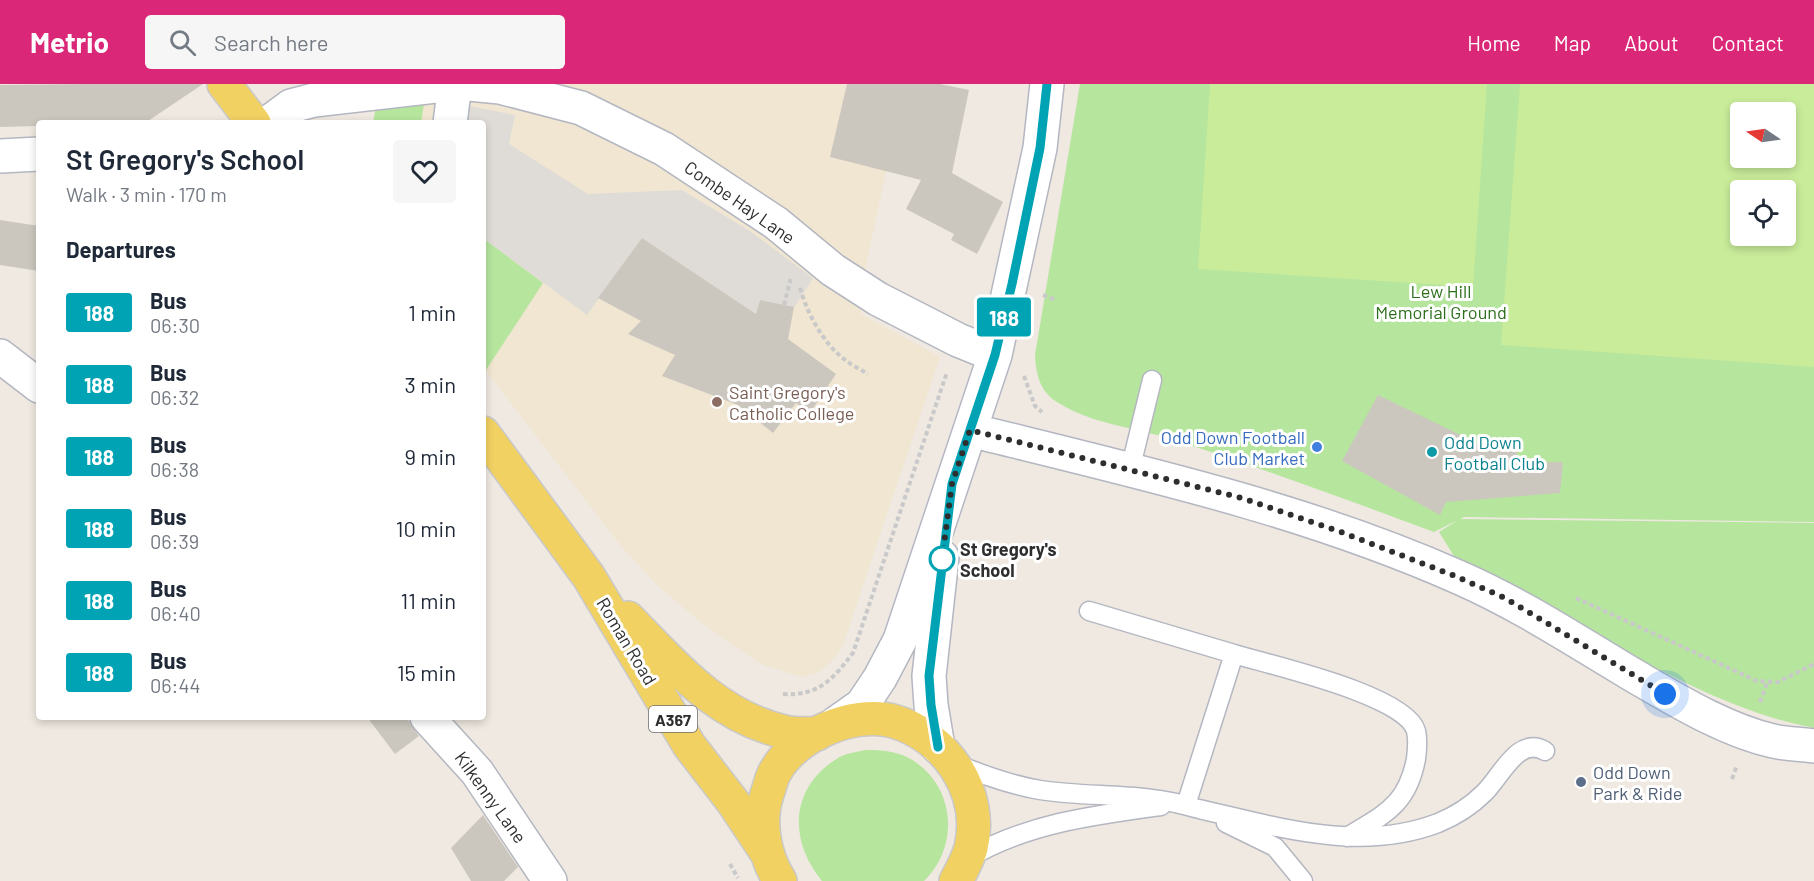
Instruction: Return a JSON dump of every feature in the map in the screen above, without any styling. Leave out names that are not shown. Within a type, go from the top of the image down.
[{"type":"main road","points":[[224,84],[248,120]]},
{"type":"main road","name":"Roman Road","points":[[486,437],[589,578],[688,745],[733,802],[773,867]]},
{"type":"main road","name":"Roman Road","points":[[589,578],[693,685],[725,708],[786,733],[826,729],[860,720],[891,721],[924,734],[946,755]]},
{"type":"main road","points":[[773,867],[762,826],[765,799],[775,772],[793,748],[826,729]]},
{"type":"main road","points":[[946,755],[969,791],[974,820],[971,846],[962,870]]},
{"type":"street","points":[[252,120],[314,100],[454,84],[450,120]]},
{"type":"street","name":"Combe Hay Lane","points":[[469,84],[500,87],[581,108],[664,149],[776,224],[842,276],[878,299],[958,340],[995,355]]},
{"type":"street","points":[[826,729],[862,705],[880,678],[900,640],[995,355],[1040,148],[1047,84]]},
{"type":"street","points":[[0,156],[36,154]]},
{"type":"street","points":[[0,356],[36,384]]},
{"type":"street","points":[[970,430],[1242,498],[1341,532],[1505,598],[1685,706],[1773,741],[1814,746]]},
{"type":"street","points":[[946,755],[931,705],[929,676],[952,484]]},
{"type":"street","name":"Kilkenny Lane","points":[[430,720],[477,772],[550,881]]},
{"type":"lane","points":[[1130,470],[1152,380]]},
{"type":"lane","points":[[1089,611],[1359,691],[1401,712],[1416,730],[1417,753],[1412,778],[1398,803],[1347,837]]},
{"type":"lane","points":[[1189,806],[1234,654]]},
{"type":"lane","points":[[946,755],[990,778],[1041,790],[1120,795],[1189,806],[1290,830],[1347,837],[1393,836],[1444,820],[1464,810],[1485,793],[1517,754],[1529,747],[1538,747],[1545,751]]},
{"type":"lane","points":[[962,870],[989,846],[1019,833],[1119,812],[1189,806],[1275,847],[1303,881]]},
{"type":"path","points":[[799,283],[804,302],[824,339],[843,359],[868,374]]},
{"type":"path","points":[[780,694],[799,695],[831,680],[853,653],[958,340]]},
{"type":"shaded area","name":"Saint Gregory's Catholic College","points":[[446,84],[905,84],[866,265],[861,314],[940,357],[843,645],[833,660],[818,673],[802,677],[763,665],[708,628],[659,587],[621,546],[486,371],[486,120],[374,120],[376,106],[442,104]]},
{"type":"shaded area","points":[[469,106],[515,115],[509,144],[588,194],[682,190],[750,231],[813,278],[794,308],[760,300],[756,314],[642,238],[587,315],[486,240],[486,120],[465,120]]},
{"type":"green space","name":"Lew Hill Memorial Ground","points":[[1080,84],[1814,84],[1814,522],[1464,517],[1460,519],[1814,523],[1814,728],[1760,714],[1707,693],[1457,561],[1439,532],[1458,520],[1434,532],[1240,462],[1159,436],[1085,416],[1051,398],[1043,388],[1036,369],[1035,355]]},
{"type":"green space","points":[[1210,84],[1487,84],[1473,287],[1198,269]]},
{"type":"green space","points":[[1520,84],[1814,84],[1814,367],[1501,345]]},
{"type":"green space","points":[[424,104],[421,120],[374,120],[376,106]]},
{"type":"green space","points":[[486,240],[543,283],[486,370]]},
{"type":"green space","points":[[865,750],[890,752],[914,761],[928,773],[945,802],[948,819],[943,852],[924,881],[822,881],[803,849],[799,832],[799,815],[810,784],[822,770],[838,758]]},
{"type":"building","points":[[203,84],[149,120],[36,120],[36,126],[0,127],[0,85]]},
{"type":"building","points":[[847,84],[940,84],[969,90],[952,173],[1003,202],[977,254],[951,240],[954,234],[906,209],[921,180],[830,157]]},
{"type":"building","points":[[0,220],[36,226],[36,271],[0,265]]},
{"type":"building","points":[[642,238],[756,314],[760,300],[794,307],[788,339],[836,374],[810,413],[796,403],[773,433],[738,405],[662,376],[675,355],[628,334],[641,321],[598,298]]},
{"type":"building","name":"Odd Down Football Club","points":[[1378,395],[1477,443],[1519,441],[1516,463],[1563,462],[1560,493],[1446,502],[1440,515],[1342,461]]},
{"type":"building","points":[[369,720],[408,720],[419,736],[395,754]]},
{"type":"building","points":[[483,815],[518,867],[504,881],[471,881],[451,848]]},
{"type":"bus line","name":"188","points":[[938,747],[929,676],[952,484],[995,355],[1012,284],[1040,148],[1047,84]]},
{"type":"place","name":"Saint Gregory's Catholic College","points":[[717,402]]},
{"type":"place","name":"Odd Down Football Club Market","points":[[1317,447]]},
{"type":"place","name":"Odd Down Football Club","points":[[1432,452]]},
{"type":"place","name":"St Gregory's School","points":[[942,559]]},
{"type":"place","name":"Odd Down Park & Ride","points":[[1581,782]]},
{"type":"route","points":[[942,559],[952,484],[970,430],[1242,498],[1341,532],[1505,598],[1665,694]]}]
